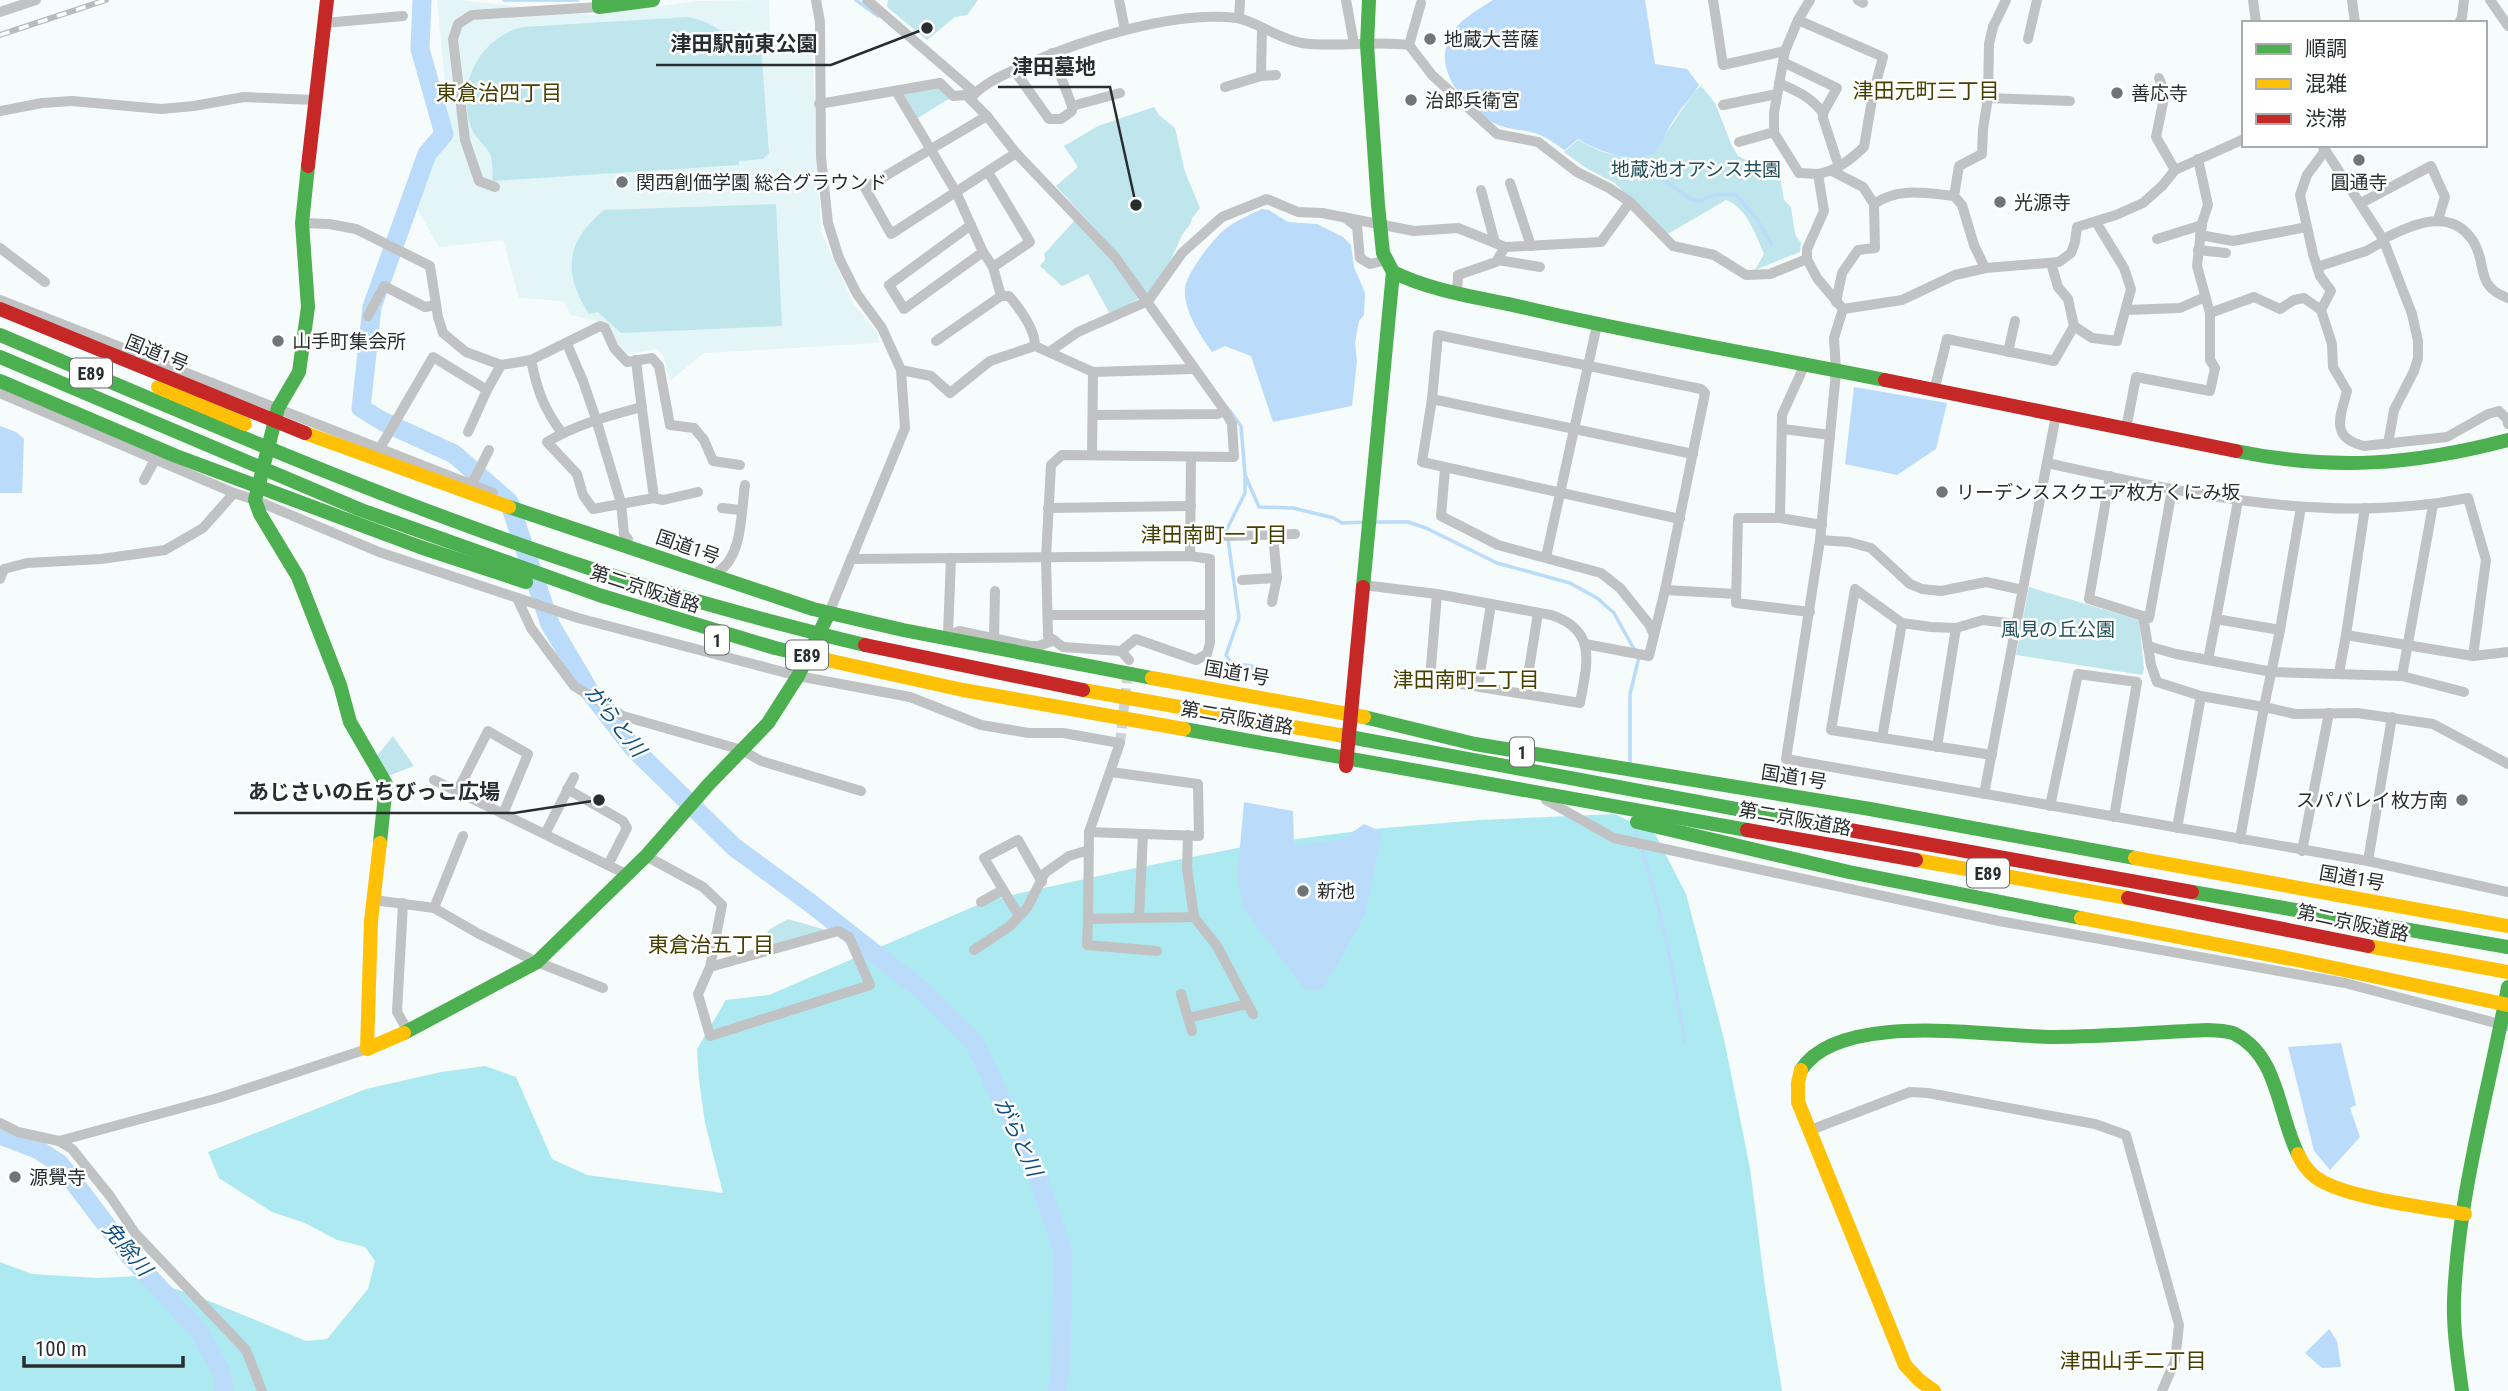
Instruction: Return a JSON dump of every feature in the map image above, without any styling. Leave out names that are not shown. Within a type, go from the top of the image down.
[{"type":"main road","points":[[327,0],[302,223],[308,307],[299,372],[276,415],[255,500],[265,524],[298,577],[341,685],[350,722],[386,784],[373,900],[367,1049],[408,1031],[537,962],[628,875],[768,723],[798,676],[830,611]]},
{"type":"main road","points":[[599,4],[653,0]]},
{"type":"main road","points":[[1368,0],[1360,45],[1383,253],[1390,266],[1407,279],[1597,325],[2252,454],[2323,463],[2380,464],[2455,454],[2508,440]]},
{"type":"main road","points":[[1346,766],[1390,266]]},
{"type":"main road","name":"国道1号","points":[[0,309],[549,521],[830,611],[903,630],[1350,714],[1475,744],[1870,809],[2508,926]]},
{"type":"main road","points":[[0,320],[287,442],[371,488]]},
{"type":"main road","name":"第二京阪道路","points":[[0,334],[371,488],[498,537],[679,597],[779,625],[966,668],[1772,816],[2508,947]]},
{"type":"main road","name":"第二京阪道路","points":[[0,357],[361,510],[586,591],[775,648],[963,690],[1466,784],[2204,912],[2508,972]]},
{"type":"main road","points":[[0,371],[78,400],[173,445],[270,472]]},
{"type":"main road","name":"1","points":[[0,381],[176,456],[407,542],[652,623],[882,682],[1346,766],[1466,784],[1546,800],[1849,872],[2297,960],[2508,1005]]},
{"type":"main road","points":[[2440,935],[2508,940]]},
{"type":"main road","points":[[2454,963],[2508,980]]},
{"type":"main road","points":[[2462,1391],[2454,1325],[2454,1291],[2465,1214],[2503,1045],[2508,987]]},
{"type":"main road","points":[[1934,1391],[1905,1365],[1798,1102],[1797,1082],[1802,1067],[1816,1052],[1838,1043],[1885,1033],[1922,1029],[2035,1037],[2208,1030],[2232,1033],[2256,1048],[2269,1069],[2297,1155],[2315,1177],[2348,1191],[2465,1214]]},
{"type":"street","points":[[0,12],[36,0]]},
{"type":"street","points":[[816,0],[820,22],[819,104],[822,170],[828,223],[839,258],[857,295],[882,328],[901,370],[905,429],[830,611]]},
{"type":"street","points":[[851,559],[1046,558],[1190,556],[1210,559],[1210,643],[1207,654],[1196,660],[1136,639],[1121,651],[1063,647],[1048,636],[1046,558],[1051,465],[1062,455],[1234,457],[1232,424],[1225,411],[1115,257],[1016,153],[973,96],[867,0]]},
{"type":"street","points":[[1119,0],[1125,30]]},
{"type":"street","points":[[1239,18],[1240,0]]},
{"type":"street","points":[[1346,0],[1360,45]]},
{"type":"street","points":[[1713,0],[1723,65],[1784,56],[1837,88],[1824,113]]},
{"type":"street","points":[[1954,197],[1959,166],[1982,154],[1983,129],[1989,98],[1989,44],[1993,27],[2006,0]]},
{"type":"street","points":[[2028,39],[2037,0]]},
{"type":"street","points":[[2253,0],[2256,21]]},
{"type":"street","points":[[2352,0],[2355,21]]},
{"type":"street","points":[[2460,21],[2464,0]]},
{"type":"street","points":[[2490,0],[2508,26]]},
{"type":"street","points":[[1409,45],[1412,26],[1421,1]]},
{"type":"street","points":[[1798,20],[1883,57],[1873,94],[1864,147],[1835,169],[1818,174],[1799,173],[1774,132],[1774,113],[1784,56],[1798,20],[1808,1]]},
{"type":"street","points":[[495,187],[479,181],[465,140],[453,38],[458,24],[472,15],[599,4]]},
{"type":"street","points":[[324,23],[403,16]]},
{"type":"street","points":[[819,104],[940,83],[953,96],[973,96],[986,85],[1052,53],[1125,30],[1170,22],[1239,18],[1278,37],[1303,43],[1409,45],[1432,75],[1497,134],[1538,142],[1577,172],[1630,202],[1673,246],[1714,255],[1746,275],[1770,274],[1807,259]]},
{"type":"street","points":[[1262,29],[1262,76]]},
{"type":"street","points":[[1014,70],[1049,119],[1061,120],[1072,111],[1072,106],[1052,53]]},
{"type":"street","points":[[1225,86],[1276,75]]},
{"type":"street","points":[[2159,78],[2165,93],[2156,137],[2175,170]]},
{"type":"street","points":[[1723,105],[1778,89],[1802,93],[1824,113],[1835,169],[1863,187],[1874,204],[1875,248],[1858,250],[1842,272],[1840,306],[1834,338],[1836,372],[1821,540],[1786,759],[2368,862],[2508,892]]},
{"type":"street","points":[[896,91],[956,192],[983,252],[993,267],[1001,296]]},
{"type":"street","points":[[1072,106],[1120,93]]},
{"type":"street","points":[[0,111],[42,103],[72,101],[161,109],[244,97],[315,100]]},
{"type":"street","points":[[1989,98],[2070,101]]},
{"type":"street","points":[[987,116],[865,188],[891,234],[1016,153]]},
{"type":"street","points":[[1739,142],[1774,132]]},
{"type":"street","points":[[1840,306],[1902,300],[1955,275],[1985,268],[2059,262],[2071,253],[2076,242],[2077,227],[2143,203],[2175,170],[2242,140]]},
{"type":"street","points":[[2321,310],[2331,291],[2317,267],[2300,195],[2307,175],[2323,148],[2384,240],[2412,314],[2418,341],[2414,371],[2394,410],[2388,444]]},
{"type":"street","points":[[2126,429],[2136,377],[2210,391],[2215,368],[2210,360],[2210,313],[2197,266],[2201,230],[2208,205],[2198,159]]},
{"type":"street","points":[[2361,203],[2431,166],[2445,197],[2438,220]]},
{"type":"street","points":[[988,172],[1030,242],[993,267]]},
{"type":"street","points":[[1818,174],[1824,211],[1807,249],[1807,259],[1817,278],[1840,306]]},
{"type":"street","points":[[1510,183],[1531,246]]},
{"type":"street","points":[[1480,190],[1500,245],[1498,260]]},
{"type":"street","points":[[1874,204],[1891,194],[1916,192],[1954,197],[1962,205],[1974,245],[1985,268]]},
{"type":"street","points":[[1049,352],[1078,332],[1148,301],[1182,253],[1222,217],[1267,199],[1298,212],[1322,213],[1414,231],[1458,228],[1500,245],[1531,246],[1601,242],[1630,202]]},
{"type":"street","points":[[1345,218],[1357,227],[1360,258],[1370,264],[1390,266]]},
{"type":"street","points":[[2317,267],[2366,251],[2415,224],[2438,220],[2457,226],[2473,241],[2484,279],[2494,293],[2508,298]]},
{"type":"street","points":[[2074,326],[2092,338],[2117,341],[2131,289],[2124,268],[2096,222]]},
{"type":"street","points":[[302,223],[356,229],[430,266],[443,333],[466,352],[501,365],[531,360],[600,326],[605,328],[614,348],[627,362],[652,358],[659,366],[670,425],[694,428],[704,440],[713,461],[740,465]]},
{"type":"street","points":[[971,225],[889,285],[904,309],[983,252]]},
{"type":"street","points":[[2157,239],[2201,230],[2232,241],[2307,227]]},
{"type":"street","points":[[0,248],[46,282]]},
{"type":"street","points":[[2198,250],[2226,253]]},
{"type":"street","points":[[1457,292],[1458,275],[1498,260],[1540,267]]},
{"type":"street","points":[[1934,391],[1947,339],[2054,361],[2074,326],[2068,299],[2058,287],[2050,263]]},
{"type":"street","points":[[368,316],[384,286],[425,307],[436,305]]},
{"type":"street","points":[[936,341],[1001,296],[1009,296],[1017,304],[1035,339],[1035,346]]},
{"type":"street","points":[[2126,310],[2180,308],[2205,297]]},
{"type":"street","points":[[2210,313],[2254,297],[2280,309],[2294,300],[2304,298],[2321,310],[2332,344],[2333,367],[2347,391],[2339,422],[2343,436],[2353,443],[2364,446],[2447,437],[2488,414],[2500,411],[2508,424]]},
{"type":"street","points":[[0,300],[276,415],[380,448],[472,490],[628,539],[830,611],[1000,644],[1019,652]]},
{"type":"street","points":[[2008,352],[2015,321]]},
{"type":"street","points":[[1546,557],[1597,325]]},
{"type":"street","points":[[1585,644],[1649,656],[1665,590],[1705,393],[1701,389],[1438,335],[1422,463],[1679,519]]},
{"type":"street","points":[[567,344],[596,419],[621,503],[624,534],[628,539]]},
{"type":"street","points":[[901,370],[931,376],[950,393],[990,361],[1035,346],[1093,372],[1194,369]]},
{"type":"street","points":[[380,448],[433,357],[487,390]]},
{"type":"street","points":[[531,360],[547,413],[562,433]]},
{"type":"street","points":[[636,360],[654,498]]},
{"type":"street","points":[[1780,518],[1782,415],[1805,364]]},
{"type":"street","points":[[468,432],[501,365]]},
{"type":"street","points":[[1092,455],[1093,372]]},
{"type":"street","points":[[0,393],[379,552],[578,618],[798,676],[910,697],[981,725],[1029,733],[1063,733],[1120,743],[1089,832],[1087,945],[1157,951]]},
{"type":"street","points":[[1432,399],[1693,454]]},
{"type":"street","points":[[642,407],[596,419],[547,442],[577,474],[583,495],[593,509],[654,498],[663,500],[698,492]]},
{"type":"street","points":[[1093,415],[1217,414],[1225,411]]},
{"type":"street","points":[[1984,794],[2056,415]]},
{"type":"street","points":[[1783,429],[1830,435]]},
{"type":"street","points":[[472,490],[489,450]]},
{"type":"street","points":[[1190,556],[1191,457]]},
{"type":"street","points":[[144,480],[156,458]]},
{"type":"street","points":[[2047,463],[2172,490],[2238,501],[2301,507],[2433,505],[2468,498],[2486,560],[2473,656]]},
{"type":"street","points":[[1444,469],[1441,516],[1498,545],[1601,573],[1620,588],[1655,635]]},
{"type":"street","points":[[2110,476],[2089,599],[2149,618],[2172,490]]},
{"type":"street","points":[[719,571],[726,566],[737,545],[746,485]]},
{"type":"street","points":[[0,579],[5,569],[27,563],[101,559],[165,550],[203,528],[234,493]]},
{"type":"street","points":[[2208,660],[2238,501]]},
{"type":"street","points":[[2402,676],[2433,505]]},
{"type":"street","points":[[1048,508],[1191,506]]},
{"type":"street","points":[[2240,839],[2301,507]]},
{"type":"street","points":[[722,508],[741,510]]},
{"type":"street","points":[[2339,673],[2365,508]]},
{"type":"street","points":[[1810,612],[1736,603],[1738,518],[1780,518],[1822,525]]},
{"type":"street","points":[[1190,528],[1227,536],[1295,534]]},
{"type":"street","points":[[1272,602],[1277,578],[1273,535]]},
{"type":"street","points":[[1821,540],[1849,542],[1871,548],[1910,584],[1922,589],[1941,591],[1986,582],[2023,590]]},
{"type":"street","points":[[949,634],[951,558]]},
{"type":"street","points":[[1242,580],[1277,578]]},
{"type":"street","points":[[1363,585],[1437,594],[1568,620],[1577,629],[1585,644],[1586,667],[1580,703],[1430,679],[1437,594]]},
{"type":"street","points":[[1992,755],[1832,730],[1855,589],[1902,622],[1956,628],[1983,620],[2016,624]]},
{"type":"street","points":[[1665,590],[1735,594]]},
{"type":"street","points":[[994,639],[995,591]]},
{"type":"street","points":[[517,598],[531,628],[574,686],[623,716],[741,750],[761,761],[861,791]]},
{"type":"street","points":[[1478,687],[1491,604]]},
{"type":"street","points":[[1525,694],[1538,612]]},
{"type":"street","points":[[1049,615],[1209,615]]},
{"type":"street","points":[[2143,616],[2151,666],[2157,682],[2201,696],[2295,714],[2392,717],[2433,724],[2508,764]]},
{"type":"street","points":[[2216,619],[2280,630]]},
{"type":"street","points":[[1882,738],[1902,622]]},
{"type":"street","points":[[1937,747],[1956,628]]},
{"type":"street","points":[[949,634],[959,631],[1039,646],[1054,640]]},
{"type":"street","points":[[2346,635],[2473,656],[2508,652]]},
{"type":"street","points":[[2147,646],[2272,672],[2402,676],[2464,692]]},
{"type":"street","points":[[1121,651],[1129,660]]},
{"type":"street","points":[[2050,806],[2078,674],[2137,682],[2114,817]]},
{"type":"street","points":[[2177,828],[2201,696]]},
{"type":"street","points":[[2302,851],[2329,713]]},
{"type":"street","points":[[2368,862],[2392,717]]},
{"type":"street","points":[[457,792],[488,731],[527,754],[503,814]]},
{"type":"street","points":[[1089,832],[1199,836],[1198,784],[1111,772]]},
{"type":"street","points":[[545,834],[574,777]]},
{"type":"street","points":[[435,780],[628,875]]},
{"type":"street","points":[[568,789],[623,821],[627,828],[608,865]]},
{"type":"street","points":[[1546,800],[1614,838],[2000,921],[2345,983],[2505,1025]]},
{"type":"street","points":[[1139,918],[1143,834]]},
{"type":"street","points":[[1188,835],[1186,868],[1194,918],[1217,946],[1253,1014]]},
{"type":"street","points":[[434,908],[463,836]]},
{"type":"street","points":[[1019,916],[984,858],[1018,841],[1042,882]]},
{"type":"street","points":[[974,950],[1010,926],[1027,908],[1045,873],[1069,856],[1088,850]]},
{"type":"street","points":[[646,856],[703,887],[722,905],[710,967],[698,994],[710,1036],[870,985],[849,937],[838,931],[710,967]]},
{"type":"street","points":[[981,902],[1003,891]]},
{"type":"street","points":[[373,900],[434,908],[479,934],[537,962],[603,988]]},
{"type":"street","points":[[403,903],[397,1012],[408,1031]]},
{"type":"street","points":[[1087,919],[1194,918]]},
{"type":"street","points":[[1181,994],[1192,1031]]},
{"type":"street","points":[[1188,1018],[1247,1004]]},
{"type":"street","points":[[59,1141],[218,1098],[367,1049]]},
{"type":"street","points":[[1808,1131],[1910,1092],[2095,1124],[2126,1135],[2179,1325],[2175,1361],[2162,1391]]},
{"type":"street","points":[[0,1123],[18,1132],[59,1141],[72,1149],[110,1196],[135,1233],[246,1350],[262,1391]]},
{"type":"shaded area","name":"関西創価学園 総合グラウンド","points":[[437,0],[460,0],[593,15],[698,1],[769,0],[770,33],[811,33],[821,232],[854,305],[877,332],[879,343],[704,353],[670,381],[663,355],[656,349],[628,354],[602,322],[571,315],[563,301],[519,298],[503,240],[439,247],[417,209],[432,155],[450,136]]},
{"type":"shaded area","points":[[1493,0],[1645,0],[1655,64],[1687,69],[1699,85],[1676,116],[1659,147],[1645,157],[1615,155],[1578,139],[1565,150],[1541,135],[1494,123],[1482,116],[1461,95],[1447,70],[1445,57],[1447,43],[1458,25]]},
{"type":"shaded area","points":[[1262,209],[1269,210],[1288,222],[1317,224],[1343,237],[1351,245],[1354,267],[1365,293],[1364,315],[1359,321],[1355,343],[1357,361],[1352,406],[1273,422],[1251,356],[1225,346],[1212,352],[1193,322],[1185,288],[1195,266],[1224,230]]},
{"type":"shaded area","points":[[1854,387],[1947,403],[1936,449],[1897,475],[1845,464]]},
{"type":"shaded area","points":[[0,426],[16,432],[24,439],[22,493],[0,493]]},
{"type":"shaded area","points":[[1244,802],[1293,811],[1294,845],[1343,839],[1364,824],[1382,832],[1365,915],[1323,989],[1305,990],[1243,908],[1237,880]]},
{"type":"shaded area","points":[[1615,814],[1655,834],[1686,894],[1724,1039],[1750,1168],[1782,1391],[0,1391],[0,1262],[32,1274],[97,1278],[140,1276],[306,1341],[327,1339],[368,1289],[375,1261],[365,1247],[337,1240],[305,1223],[272,1212],[219,1178],[208,1152],[366,1089],[441,1072],[485,1066],[516,1077],[552,1159],[587,1175],[723,1193],[705,1123],[697,1049],[726,1000],[769,995],[989,900],[1131,869],[1258,844],[1373,829],[1479,820]]},
{"type":"shaded area","points":[[2341,1043],[2356,1105],[2350,1108],[2360,1137],[2330,1170],[2314,1151],[2288,1047]]},
{"type":"shaded area","points":[[2329,1329],[2337,1341],[2341,1367],[2322,1368],[2305,1353]]},
{"type":"green space","points":[[888,0],[978,0],[967,15],[955,17],[927,40],[887,7]]},
{"type":"green space","points":[[688,17],[716,28],[738,48],[761,47],[769,153],[763,159],[739,161],[739,165],[493,181],[490,154],[471,127],[467,95],[469,79],[475,65],[494,41],[523,27]]},
{"type":"green space","points":[[938,86],[950,98],[918,118],[903,93]]},
{"type":"green space","name":"地蔵池オアシス共園","points":[[1701,86],[1715,103],[1738,156],[1756,165],[1779,170],[1784,200],[1791,207],[1795,234],[1801,243],[1800,252],[1755,270],[1764,254],[1745,216],[1740,209],[1726,200],[1666,235],[1615,183],[1586,168],[1564,152],[1578,140],[1600,151],[1626,158],[1636,160],[1651,155]]},
{"type":"green space","points":[[1154,107],[1159,115],[1175,128],[1185,172],[1200,208],[1181,237],[1171,260],[1147,295],[1111,246],[1056,186],[1078,167],[1064,146],[1098,126]]},
{"type":"green space","points":[[776,204],[782,326],[621,333],[598,312],[589,314],[580,299],[572,271],[575,246],[591,222],[604,210]]},
{"type":"green space","points":[[1076,219],[1114,258],[1141,297],[1111,316],[1088,274],[1062,286],[1040,266],[1045,260],[1044,254]]},
{"type":"green space","name":"風見の丘公園","points":[[2029,587],[2139,620],[2144,669],[2142,675],[2016,655]]},
{"type":"green space","points":[[393,736],[414,766],[388,776],[376,757]]},
{"type":"green space","points":[[788,919],[826,930],[753,951],[770,929]]},
{"type":"waterway","name":"がらと川","points":[[422,0],[420,49],[444,134],[427,154],[372,307],[361,408],[382,421],[454,454],[509,502],[550,624],[590,692],[633,748],[734,847],[919,988],[974,1042],[1036,1172],[1063,1252],[1061,1365],[1057,1391]]},
{"type":"waterway","points":[[504,0],[578,0]]},
{"type":"waterway","points":[[856,0],[878,16]]},
{"type":"waterway","points":[[1640,158],[1652,171],[1690,199],[1700,201],[1715,195],[1735,194],[1756,218],[1771,243]]},
{"type":"waterway","points":[[1230,411],[1241,426],[1245,475],[1259,507],[1293,508],[1334,518],[1342,523],[1367,522]]},
{"type":"waterway","points":[[1226,531],[1245,493],[1245,478]]},
{"type":"waterway","points":[[1375,522],[1408,522],[1497,563],[1570,583],[1597,598],[1614,613],[1635,651]]},
{"type":"waterway","points":[[1228,539],[1239,618],[1226,655],[1231,663],[1252,668]]},
{"type":"waterway","points":[[1630,764],[1630,694],[1639,657]]},
{"type":"waterway","points":[[1635,828],[1657,901],[1685,1043]]},
{"type":"waterway","name":"免除川","points":[[0,1135],[37,1149],[60,1164],[129,1255],[199,1331],[222,1373],[224,1391]]},
{"type":"tunnel","points":[[1120,743],[1128,670]]},
{"type":"railway","points":[[0,35],[106,0]]},
{"type":"traffic: fast","points":[[599,0],[599,7],[653,0]]},
{"type":"traffic: fast","points":[[1363,587],[1393,272],[1383,253],[1378,205],[1367,45],[1369,0]]},
{"type":"traffic: fast","points":[[308,166],[302,223],[308,307],[299,372],[278,408],[255,500],[260,514],[298,577],[340,685],[350,722],[386,784],[380,843]]},
{"type":"traffic: fast","points":[[1393,272],[1458,294],[1660,337],[1885,380]]},
{"type":"traffic: fast","points":[[0,335],[369,489],[519,544],[696,601],[865,645]]},
{"type":"traffic: fast","points":[[0,357],[361,510],[599,595],[775,648],[827,660]]},
{"type":"traffic: fast","points":[[0,381],[176,456],[420,547],[526,582]]},
{"type":"traffic: fast","points":[[2236,451],[2306,461],[2373,462],[2439,455],[2508,440]]},
{"type":"traffic: fast","points":[[509,507],[813,609],[903,630],[1152,678]]},
{"type":"traffic: fast","points":[[404,1033],[537,962],[646,856],[709,784],[768,723],[798,676],[829,613]]},
{"type":"traffic: fast","points":[[1364,717],[1475,744],[1870,809],[2135,858]]},
{"type":"traffic: fast","points":[[1184,729],[1747,830]]},
{"type":"traffic: fast","points":[[1339,735],[1844,829]]},
{"type":"traffic: fast","points":[[1637,822],[1849,872],[2081,918]]},
{"type":"traffic: fast","points":[[2192,892],[2508,947]]},
{"type":"traffic: fast","points":[[2462,1391],[2454,1323],[2461,1221],[2508,987]]},
{"type":"traffic: fast","points":[[1801,1070],[1820,1051],[1848,1039],[1882,1033],[1956,1031],[2053,1037],[2225,1031],[2250,1044],[2261,1057],[2276,1088],[2298,1154]]},
{"type":"traffic: slow","points":[[158,387],[245,424]]},
{"type":"traffic: slow","points":[[305,433],[509,507]]},
{"type":"traffic: slow","points":[[827,660],[963,690],[1184,729]]},
{"type":"traffic: slow","points":[[1152,678],[1364,717]]},
{"type":"traffic: slow","points":[[1083,690],[1339,735]]},
{"type":"traffic: slow","points":[[380,843],[371,921],[367,1049],[404,1033]]},
{"type":"traffic: slow","points":[[2135,858],[2508,926]]},
{"type":"traffic: slow","points":[[1916,860],[2128,898]]},
{"type":"traffic: slow","points":[[2081,918],[2508,1005]]},
{"type":"traffic: slow","points":[[2368,946],[2508,972]]},
{"type":"traffic: slow","points":[[1801,1070],[1798,1102],[1905,1365],[1934,1391]]},
{"type":"traffic: slow","points":[[2298,1154],[2314,1176],[2343,1190],[2385,1201],[2465,1214]]},
{"type":"traffic: jam","points":[[308,166],[327,0]]},
{"type":"traffic: jam","points":[[0,309],[305,433]]},
{"type":"traffic: jam","points":[[1885,380],[2236,451]]},
{"type":"traffic: jam","points":[[1346,766],[1363,587]]},
{"type":"traffic: jam","points":[[865,645],[1083,690]]},
{"type":"traffic: jam","points":[[1844,829],[2192,892]]},
{"type":"traffic: jam","points":[[1747,830],[1916,860]]},
{"type":"traffic: jam","points":[[2128,898],[2368,946]]},
{"type":"place","name":"津田駅前東公園","points":[[927,28]]},
{"type":"place","name":"地蔵大菩薩","points":[[1430,39]]},
{"type":"place","name":"善応寺","points":[[2117,93]]},
{"type":"place","name":"治郎兵衛宮","points":[[1411,100]]},
{"type":"place","name":"圓通寺","points":[[2359,160]]},
{"type":"place","name":"関西創価学園 総合グラウンド","points":[[622,182]]},
{"type":"place","name":"光源寺","points":[[2000,202]]},
{"type":"place","name":"津田墓地","points":[[1136,205]]},
{"type":"place","name":"山手町集会所","points":[[278,341]]},
{"type":"place","name":"リーデンススクエア枚方くにみ坂","points":[[1942,492]]},
{"type":"place","name":"あじさいの丘ちびっこ広場","points":[[599,800]]},
{"type":"place","name":"スパバレイ枚方南","points":[[2462,800]]},
{"type":"place","name":"新池","points":[[1303,891]]},
{"type":"place","name":"源覺寺","points":[[15,1177]]},
{"type":"district","name":"津田元町三丁目","points":[[1926,91]]},
{"type":"district","name":"東倉治四丁目","points":[[499,93]]},
{"type":"district","name":"津田南町一丁目","points":[[1214,535]]},
{"type":"district","name":"津田南町二丁目","points":[[1466,680]]},
{"type":"district","name":"東倉治五丁目","points":[[711,945]]},
{"type":"district","name":"津田山手二丁目","points":[[2133,1361]]}]
